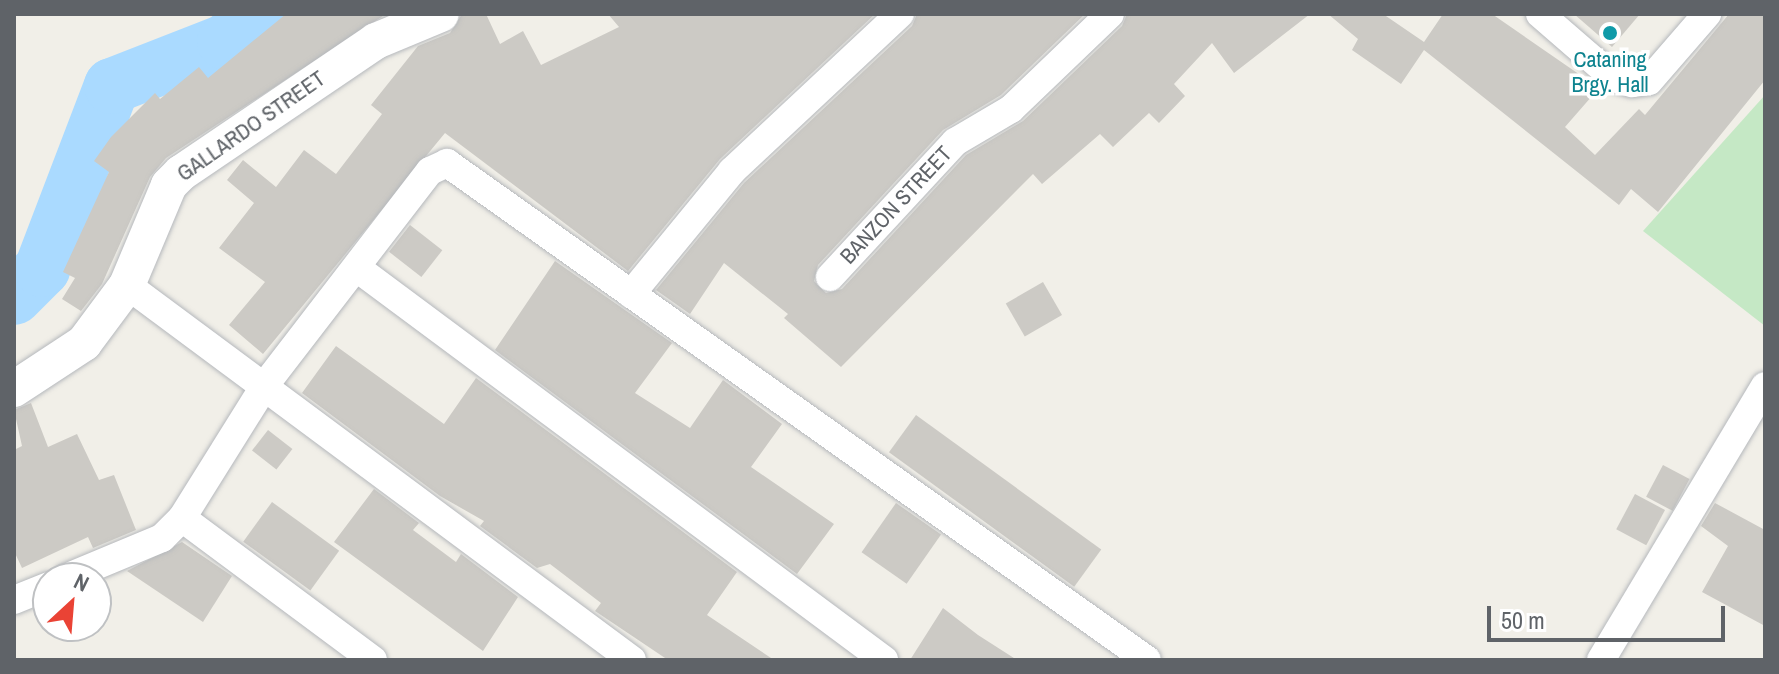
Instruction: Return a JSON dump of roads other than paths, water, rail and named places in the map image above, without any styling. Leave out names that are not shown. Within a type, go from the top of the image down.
[{"type":"street","name":"GALLARDO STREET","points":[[14,389],[84,343],[127,285],[169,185],[181,173],[376,41],[441,14]]},
{"type":"street","points":[[631,294],[732,171],[900,14]]},
{"type":"street","name":"BANZON STREET","points":[[830,277],[955,142],[1011,109],[1110,14]]},
{"type":"street","points":[[1540,14],[1614,78],[1632,83],[1649,81],[1707,14]]},
{"type":"street","points":[[104,562],[162,538],[182,518],[265,385],[430,171],[447,163],[1147,660]]},
{"type":"street","points":[[357,268],[884,660]]},
{"type":"street","points":[[127,285],[632,660]]},
{"type":"street","points":[[1601,660],[1765,386]]},
{"type":"street","points":[[182,518],[373,660]]},
{"type":"waterway","points":[[14,297],[42,269],[112,86],[225,42],[259,14]]},
{"type":"place","name":"Cataning Brgy. Hall","points":[[1610,33]]}]
